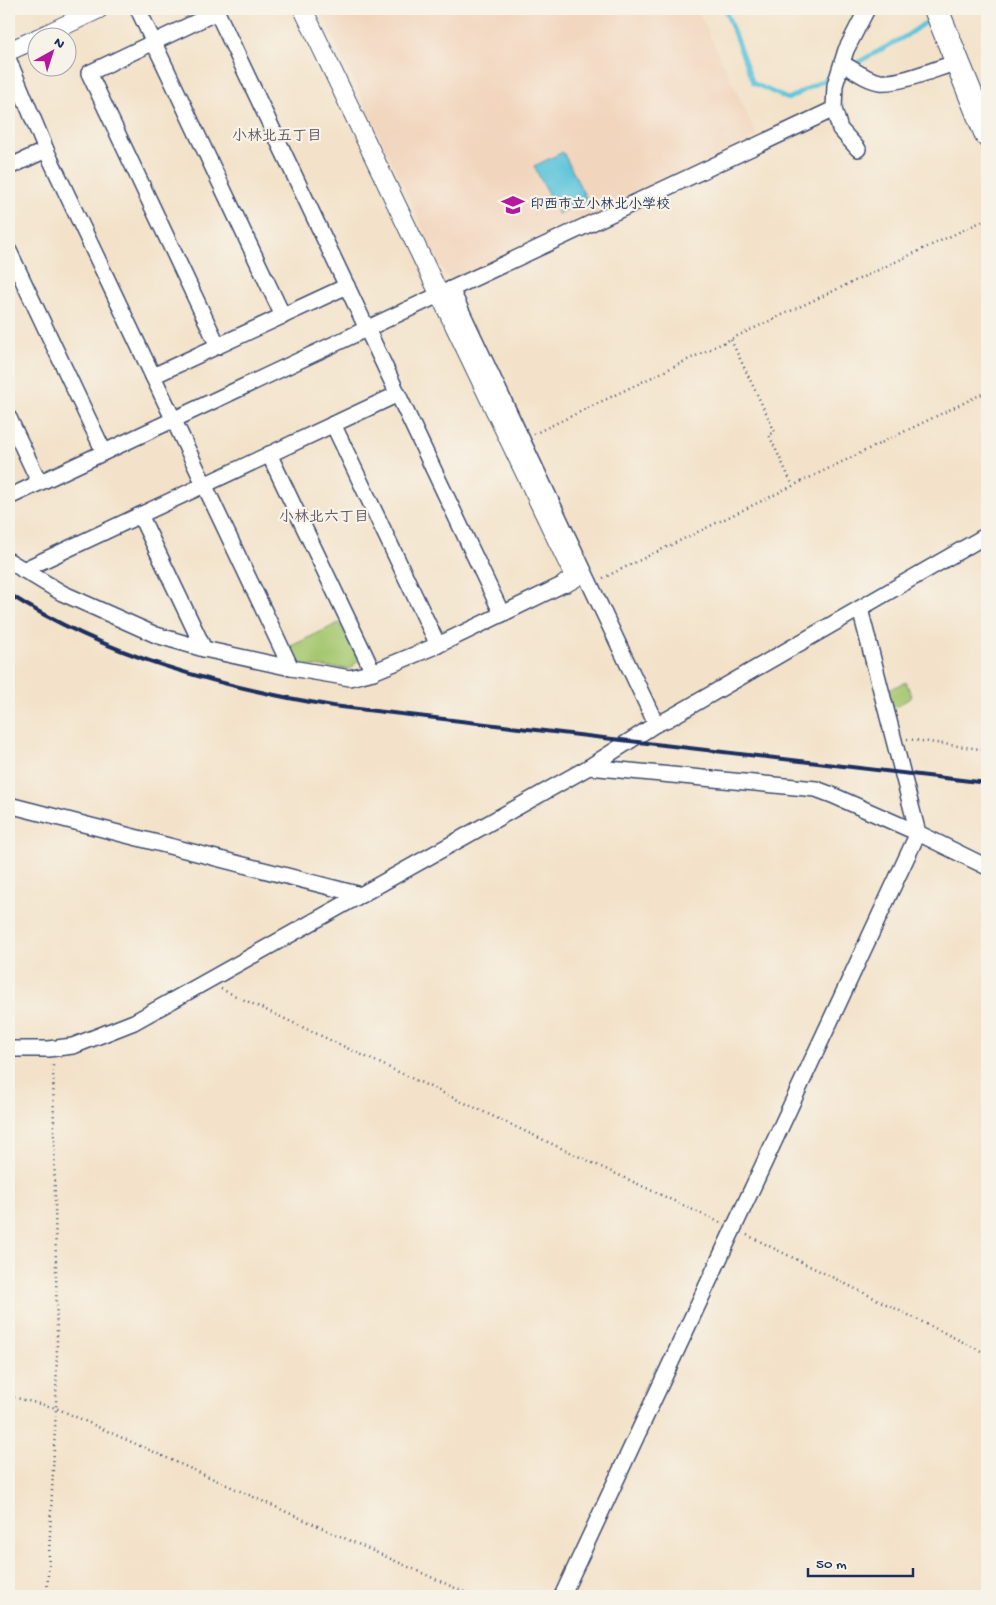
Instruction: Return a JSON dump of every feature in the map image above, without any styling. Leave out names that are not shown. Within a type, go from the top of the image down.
[{"type":"highway","points":[[936,9],[987,135]]},
{"type":"street","points":[[59,28],[100,9]]},
{"type":"street","points":[[138,9],[283,316]]},
{"type":"street","points":[[303,9],[445,292],[522,440],[656,724]]},
{"type":"street","points":[[858,149],[840,129],[834,109],[835,85],[846,50],[867,9]]},
{"type":"street","points":[[218,346],[89,73],[217,12],[502,614]]},
{"type":"street","points":[[9,51],[28,42]]},
{"type":"street","points":[[9,60],[46,150],[291,668]]},
{"type":"street","points":[[842,63],[878,82],[893,82],[958,62]]},
{"type":"street","points":[[9,497],[834,109]]},
{"type":"street","points":[[9,167],[46,150]]},
{"type":"street","points":[[9,251],[104,452]]},
{"type":"street","points":[[153,376],[347,286]]},
{"type":"street","points":[[9,561],[62,593],[156,635],[204,649],[291,668],[350,678],[373,672],[438,645],[575,578],[445,292]]},
{"type":"street","points":[[23,570],[398,394]]},
{"type":"street","points":[[9,418],[39,482]]},
{"type":"street","points":[[333,424],[438,645]]},
{"type":"street","points":[[269,454],[373,672]]},
{"type":"street","points":[[140,515],[204,649]]},
{"type":"street","points":[[9,1049],[73,1046],[134,1022],[588,767],[656,724],[668,719],[987,536]]},
{"type":"street","points":[[562,1596],[918,834],[860,609]]},
{"type":"street","points":[[588,767],[816,789],[832,794],[987,867]]},
{"type":"street","points":[[9,805],[361,895]]},
{"type":"path","points":[[522,440],[731,339],[987,219]]},
{"type":"path","points":[[731,339],[775,432],[769,435],[793,486]]},
{"type":"path","points":[[590,584],[984,393]]},
{"type":"path","points":[[893,737],[987,750]]},
{"type":"path","points":[[206,981],[734,1229],[987,1354]]},
{"type":"path","points":[[47,1596],[56,1408],[57,1339],[53,1048]]},
{"type":"path","points":[[9,1396],[56,1408],[473,1596]]},
{"type":"shaded area","name":"印西市立小林北小学校","points":[[320,9],[697,9],[758,137],[456,281],[450,279],[444,273]]},
{"type":"green space","points":[[339,623],[359,659],[351,669],[307,666],[295,663],[289,647]]},
{"type":"green space","points":[[906,682],[912,697],[892,709],[887,690]]},
{"type":"water","points":[[563,152],[587,200],[558,214],[534,166]]},
{"type":"waterway","points":[[725,9],[753,83],[788,99],[835,74]]},
{"type":"waterway","points":[[853,65],[906,36],[932,18]]},
{"type":"railway","points":[[9,594],[46,616],[124,652],[206,679],[291,698],[333,706],[987,783]]},
{"type":"place","name":"印西市立小林北小学校","points":[[513,205]]},
{"type":"district","name":"小林北五丁目","points":[[277,137]]},
{"type":"district","name":"小林北六丁目","points":[[324,518]]}]
